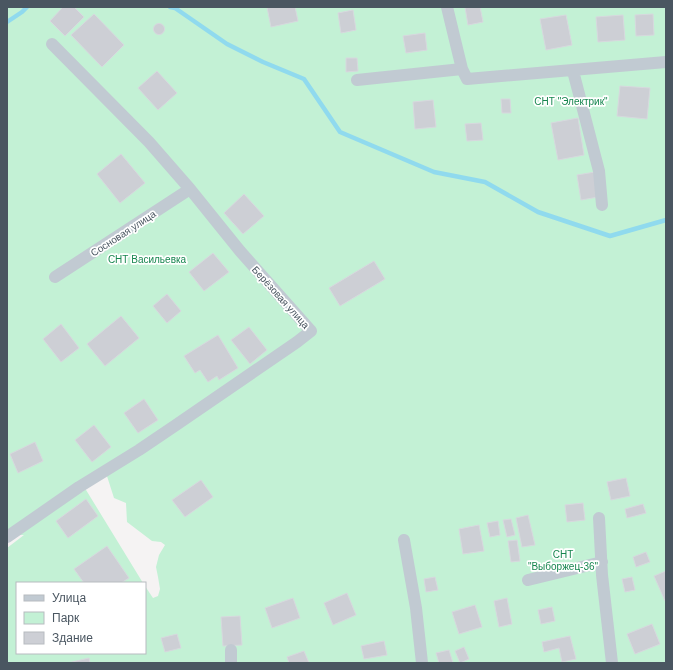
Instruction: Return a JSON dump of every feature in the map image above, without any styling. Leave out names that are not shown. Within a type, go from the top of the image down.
[{"type":"street","points":[[447,7],[462,70],[468,79],[666,62]]},
{"type":"street","name":"Берёзовая улица","points":[[7,537],[78,488],[176,425],[311,331],[240,251],[190,189],[149,142],[52,44]]},
{"type":"street","points":[[357,80],[462,70]]},
{"type":"street","points":[[573,71],[599,171],[602,205]]},
{"type":"street","name":"Сосновая улица","points":[[55,277],[190,189]]},
{"type":"street","points":[[599,518],[602,575],[612,663]]},
{"type":"street","points":[[404,540],[416,608],[422,663]]},
{"type":"street","points":[[528,580],[602,562]]},
{"type":"street","points":[[230,650],[230,663]]},
{"type":"green space","points":[[7,7],[666,7],[666,663],[7,663],[7,548],[24,535],[10,535],[7,537]],"holes":[[[106,473],[114,498],[126,503],[127,522],[152,541],[161,542],[165,545],[159,555],[156,567],[160,589],[158,596],[153,598],[146,588],[146,654],[16,654],[16,582],[142,582],[83,485]]]},
{"type":"building","points":[[63,7],[74,7],[84,17],[65,36],[50,21]]},
{"type":"building","points":[[267,7],[295,7],[298,21],[271,27]]},
{"type":"building","points":[[465,7],[480,7],[483,22],[468,25]]},
{"type":"building","points":[[353,10],[356,30],[341,33],[338,13]]},
{"type":"building","points":[[94,14],[124,45],[102,67],[71,35]]},
{"type":"building","points":[[653,14],[654,35],[636,36],[635,15]]},
{"type":"building","points":[[566,15],[572,45],[546,50],[540,19]]},
{"type":"building","points":[[623,15],[625,40],[598,42],[596,17]]},
{"type":"building","points":[[159,23],[163,25],[165,29],[163,33],[159,35],[155,33],[153,29],[155,25]]},
{"type":"building","points":[[425,33],[427,50],[406,53],[403,36]]},
{"type":"building","points":[[346,58],[357,58],[358,71],[346,72]]},
{"type":"building","points":[[157,71],[177,93],[158,110],[138,88]]},
{"type":"building","points":[[620,86],[650,88],[647,119],[617,116]]},
{"type":"building","points":[[501,99],[510,99],[511,113],[502,113]]},
{"type":"building","points":[[433,100],[436,127],[415,129],[413,102]]},
{"type":"building","points":[[578,118],[584,155],[558,160],[551,123]]},
{"type":"building","points":[[481,123],[483,140],[467,141],[465,124]]},
{"type":"building","points":[[121,154],[145,183],[120,203],[97,174]]},
{"type":"building","points":[[595,172],[598,197],[581,200],[577,175]]},
{"type":"building","points":[[244,194],[264,216],[243,234],[224,213]]},
{"type":"building","points":[[213,253],[229,272],[204,291],[189,272]]},
{"type":"building","points":[[374,261],[385,279],[340,306],[329,288]]},
{"type":"building","points":[[167,294],[181,311],[167,323],[153,306]]},
{"type":"building","points":[[121,316],[139,338],[105,366],[87,344]]},
{"type":"building","points":[[61,324],[79,348],[61,362],[43,339]]},
{"type":"building","points":[[249,327],[267,350],[250,364],[231,340]]},
{"type":"building","points":[[218,335],[238,368],[219,380],[217,376],[208,382],[200,370],[195,373],[184,356]]},
{"type":"building","points":[[144,399],[158,420],[138,433],[124,413]]},
{"type":"building","points":[[94,425],[111,447],[92,462],[75,440]]},
{"type":"building","points":[[35,442],[43,461],[18,473],[10,454]]},
{"type":"building","points":[[626,478],[630,496],[611,500],[607,482]]},
{"type":"building","points":[[201,480],[213,497],[185,517],[172,500]]},
{"type":"building","points":[[86,499],[98,516],[68,538],[56,521]]},
{"type":"building","points":[[583,503],[585,520],[567,522],[565,505]]},
{"type":"building","points":[[643,504],[646,513],[627,518],[625,509]]},
{"type":"building","points":[[528,515],[535,545],[522,547],[516,518]]},
{"type":"building","points":[[511,519],[515,535],[507,537],[503,520]]},
{"type":"building","points":[[498,521],[500,535],[490,537],[487,523]]},
{"type":"building","points":[[479,525],[484,551],[463,554],[459,529]]},
{"type":"building","points":[[517,540],[520,561],[511,562],[508,541]]},
{"type":"building","points":[[107,546],[129,578],[123,582],[83,582],[74,569]]},
{"type":"building","points":[[646,552],[650,562],[636,567],[633,557]]},
{"type":"building","points":[[666,571],[666,601],[665,601],[654,576]]},
{"type":"building","points":[[435,577],[438,590],[426,592],[424,579]]},
{"type":"building","points":[[632,577],[635,590],[625,592],[622,579]]},
{"type":"building","points":[[347,593],[356,615],[333,625],[324,603]]},
{"type":"building","points":[[293,598],[300,618],[272,628],[265,608]]},
{"type":"building","points":[[507,598],[512,624],[499,627],[494,601]]},
{"type":"building","points":[[475,605],[482,627],[459,634],[452,612]]},
{"type":"building","points":[[552,607],[555,621],[541,624],[538,610]]},
{"type":"building","points":[[240,616],[242,645],[223,646],[221,617]]},
{"type":"building","points":[[652,624],[660,644],[635,654],[627,634]]},
{"type":"building","points":[[177,634],[181,648],[165,652],[161,638]]},
{"type":"building","points":[[570,636],[576,659],[562,662],[559,648],[544,652],[542,642]]},
{"type":"building","points":[[384,641],[387,655],[364,659],[361,646]]},
{"type":"building","points":[[464,647],[469,659],[460,663],[455,651]]},
{"type":"building","points":[[449,650],[453,663],[439,663],[436,653]]},
{"type":"building","points":[[304,651],[309,663],[289,663],[287,657]]},
{"type":"building","points":[[89,658],[90,663],[68,663]]},
{"type":"waterway","points":[[7,22],[27,7]]},
{"type":"waterway","points":[[170,7],[175,8],[227,44],[263,62],[304,79],[340,132],[434,172],[485,182],[538,212],[610,236],[666,220]]},
{"type":"park label","name":"СНТ \"Электрик\"","points":[[571,101]]},
{"type":"park label","name":"СНТ Васильевка","points":[[147,259]]},
{"type":"park label","name":"СНТ \"Выборжец-36\"","points":[[563,560]]}]
